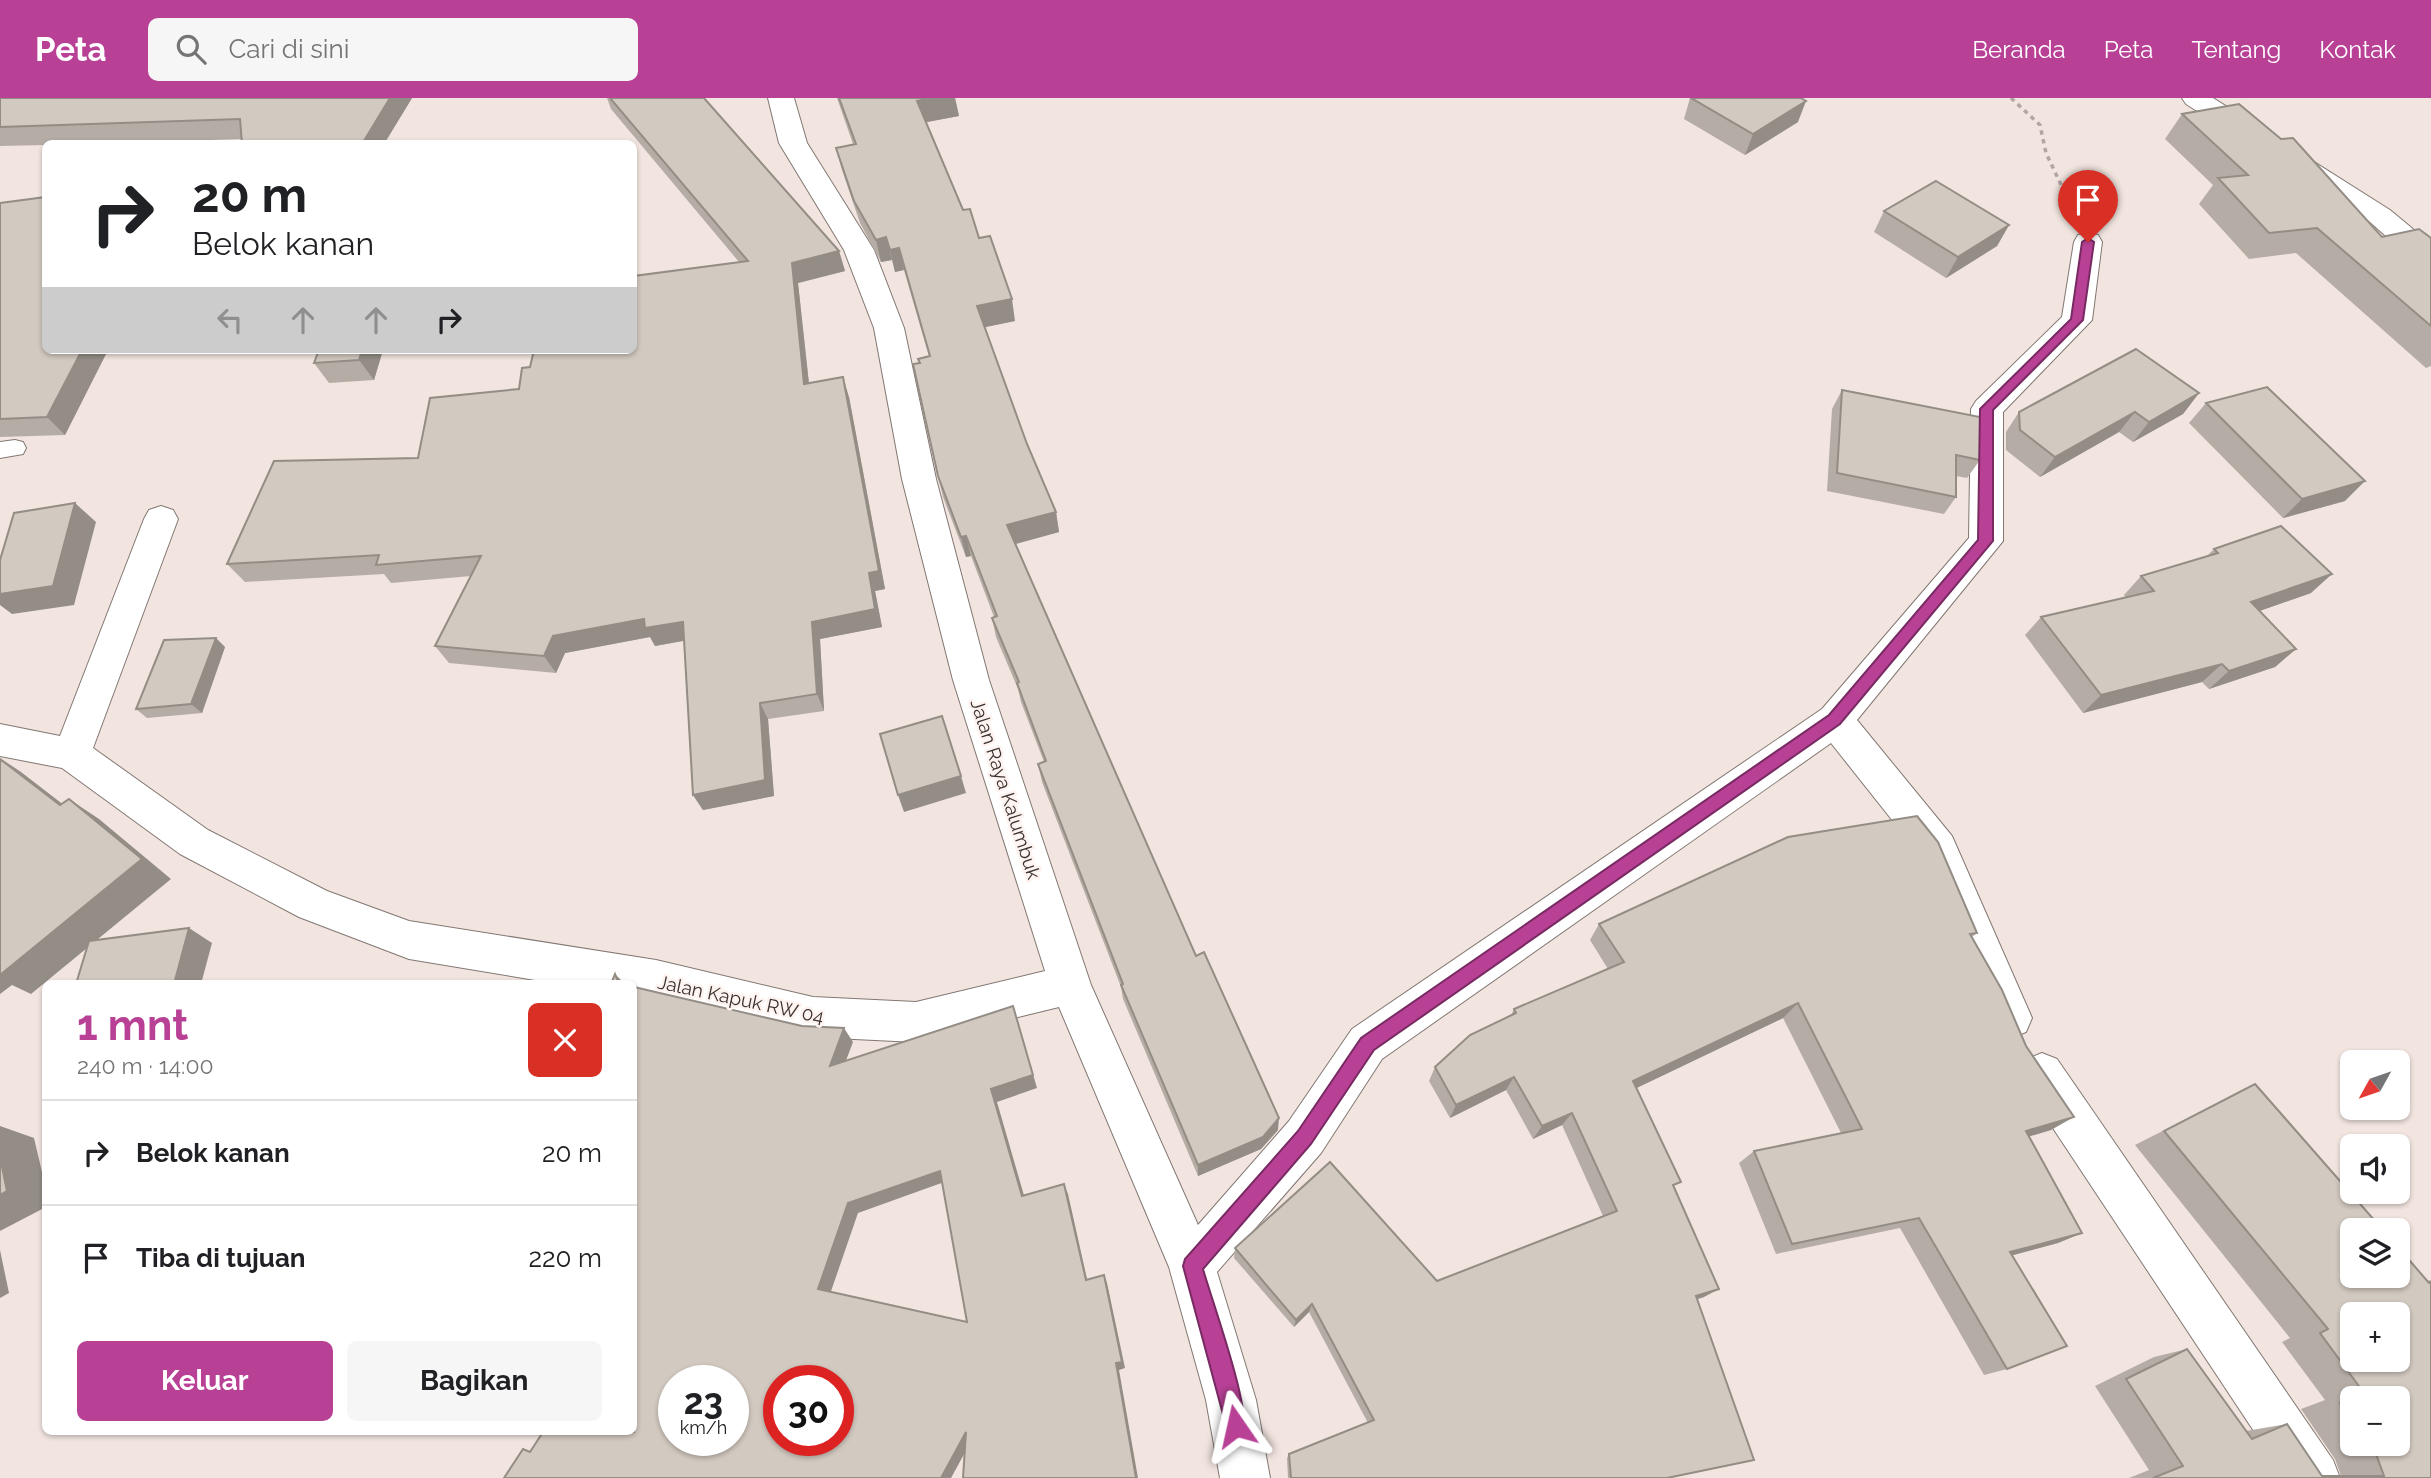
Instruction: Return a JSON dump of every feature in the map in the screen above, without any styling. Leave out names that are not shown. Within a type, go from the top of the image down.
[{"type":"street","name":"Jalan Raya Kalumbuk","points":[[781,98],[793,142],[859,250],[889,328],[919,479],[971,680],[1070,985],[1192,1266],[1231,1399],[1245,1478]]},
{"type":"street","points":[[2195,98],[2380,216],[2431,260]]},
{"type":"street","points":[[1192,1266],[1305,1137],[1367,1044],[1835,720],[1986,541],[1987,409],[2077,320],[2088,242]]},
{"type":"street","points":[[72,754],[162,519]]},
{"type":"street","points":[[1835,720],[1938,848],[2022,1044],[2315,1478]]},
{"type":"street","name":"Jalan Kapuk RW 04","points":[[0,740],[72,754],[194,842],[313,904],[409,940],[656,980],[813,1017],[916,1022],[1070,985]]},
{"type":"path","points":[[2011,98],[2040,125],[2046,153],[2088,242]]},
{"type":"building","points":[[0,98],[390,98],[364,140],[242,140],[240,119],[0,127]]},
{"type":"building","points":[[610,98],[704,98],[839,251],[792,263],[804,384],[843,377],[879,571],[869,573],[875,609],[812,622],[817,694],[760,703],[765,780],[693,795],[683,622],[645,628],[644,619],[553,636],[544,656],[435,646],[481,556],[376,565],[379,555],[227,564],[274,461],[418,458],[430,398],[519,389],[522,368],[530,367],[533,354],[637,354],[637,276],[748,261]]},
{"type":"building","points":[[839,98],[931,98],[917,101],[963,210],[970,209],[979,238],[990,236],[1012,299],[977,306],[1027,444],[1056,512],[1007,525],[1196,956],[1204,952],[1279,1118],[1263,1137],[1198,1165],[1121,985],[1123,984],[1038,764],[1046,761],[1017,683],[1019,682],[992,618],[997,616],[966,536],[961,537],[938,476],[913,364],[920,363],[918,359],[930,356],[899,248],[890,250],[886,237],[876,240],[854,201],[836,148],[856,144]]},
{"type":"building","points":[[1691,98],[1801,98],[1806,101],[1753,134]]},
{"type":"building","points":[[2239,104],[2281,139],[2293,138],[2382,237],[2419,229],[2431,238],[2431,326],[2317,228],[2269,233],[2218,178],[2248,175],[2182,114]]},
{"type":"building","points":[[1936,181],[2009,225],[1958,257],[1884,211]]},
{"type":"building","points":[[42,198],[42,354],[80,354],[47,417],[0,419],[0,203]]},
{"type":"building","points":[[2136,349],[2199,393],[2149,422],[2135,412],[2055,457],[2020,430],[2019,412]]},
{"type":"building","points":[[317,354],[361,354],[359,360],[314,363]]},
{"type":"building","points":[[2267,387],[2365,481],[2302,499],[2206,403]]},
{"type":"building","points":[[1842,390],[1980,417],[1980,460],[1956,455],[1956,497],[1837,473]]},
{"type":"building","points":[[75,503],[53,586],[0,594],[0,560],[14,513]]},
{"type":"building","points":[[2281,526],[2332,574],[2251,602],[2296,649],[2229,671],[2222,664],[2101,695],[2041,617],[2154,591],[2141,576],[2218,553],[2214,549]]},
{"type":"building","points":[[216,638],[191,704],[136,709],[164,640]]},
{"type":"building","points":[[942,716],[961,776],[898,795],[880,734]]},
{"type":"building","points":[[0,759],[60,805],[69,799],[142,859],[0,975]]},
{"type":"building","points":[[1917,816],[1938,842],[1977,933],[1970,934],[2002,990],[2026,1046],[2074,1117],[2026,1131],[2082,1233],[2010,1252],[2067,1346],[2007,1369],[1919,1218],[1792,1244],[1754,1151],[1862,1129],[1798,1003],[1633,1081],[1681,1182],[1673,1185],[1719,1289],[1696,1296],[1754,1460],[1667,1478],[1291,1478],[1289,1454],[1374,1420],[1312,1304],[1296,1320],[1235,1248],[1330,1162],[1437,1281],[1617,1211],[1572,1113],[1542,1126],[1514,1077],[1456,1105],[1435,1067],[1470,1035],[1516,1013],[1514,1009],[1624,962],[1599,924],[1788,837]]},
{"type":"building","points":[[189,928],[175,980],[77,980],[89,941]]},
{"type":"building","points":[[637,988],[802,1026],[844,1028],[830,1066],[1013,1006],[1033,1075],[991,1089],[1022,1196],[1064,1184],[1086,1280],[1104,1275],[1122,1362],[1116,1363],[1136,1478],[963,1478],[966,1432],[941,1478],[504,1478],[523,1449],[530,1452],[541,1435],[637,1435]],"holes":[[[940,1171],[967,1322],[818,1289],[848,1203]]]},
{"type":"building","points":[[2255,1084],[2340,1181],[2340,1204],[2360,1204],[2372,1218],[2340,1218],[2340,1288],[2410,1288],[2410,1261],[2429,1283],[2431,1282],[2431,1478],[2153,1478],[2183,1466],[2126,1379],[2187,1349],[2252,1439],[2287,1424],[2322,1476],[2384,1476],[2377,1456],[2410,1456],[2410,1386],[2359,1386],[2349,1372],[2410,1372],[2410,1302],[2340,1302],[2340,1360],[2320,1333],[2328,1329],[2164,1131]]},
{"type":"building","points":[[0,1157],[7,1191],[0,1195]]},
{"type":"route","points":[[1236,1426],[1231,1399],[1192,1266],[1305,1137],[1367,1044],[1835,720],[1986,541],[1987,409],[2077,320],[2088,242]]}]
